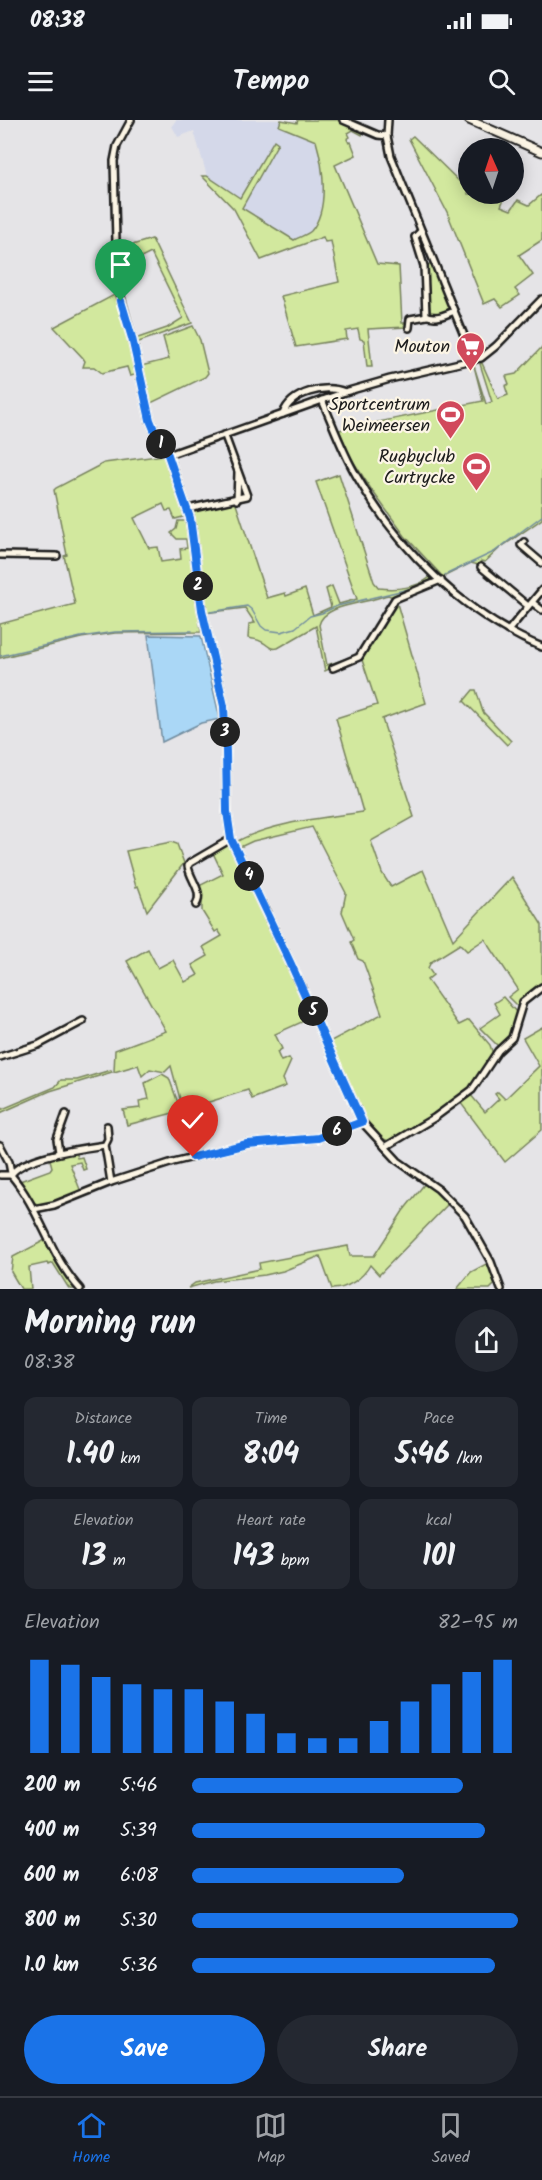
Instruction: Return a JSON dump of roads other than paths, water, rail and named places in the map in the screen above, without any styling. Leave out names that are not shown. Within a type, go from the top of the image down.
[{"type":"street","points":[[131,120],[117,146],[114,161],[117,282],[150,420],[168,455],[188,509],[202,610],[224,706],[227,812],[231,839],[290,962],[362,1122],[398,1161],[450,1198],[465,1216],[491,1262],[501,1289]]},
{"type":"street","points":[[343,120],[378,135],[387,136]]},
{"type":"street","points":[[388,120],[387,136],[391,156],[474,360]]},
{"type":"street","points":[[469,120],[542,152]]},
{"type":"street","points":[[421,231],[415,237],[422,258],[427,316]]},
{"type":"street","points":[[422,258],[430,255]]},
{"type":"street","points":[[168,455],[345,392],[486,355],[542,299]]},
{"type":"street","points":[[409,328],[410,319],[442,316],[454,311]]},
{"type":"street","points":[[283,414],[290,402],[301,395],[320,390],[339,389],[345,392]]},
{"type":"street","points":[[322,400],[340,446],[357,477],[392,527],[441,580],[465,602],[508,631],[542,648]]},
{"type":"street","points":[[188,509],[247,496],[225,436]]},
{"type":"street","points":[[237,500],[238,472]]},
{"type":"street","points":[[524,542],[521,545],[542,563]]},
{"type":"street","points":[[0,555],[57,556]]},
{"type":"street","points":[[481,567],[530,604],[542,610]]},
{"type":"street","points":[[333,668],[359,657],[395,598],[441,580]]},
{"type":"street","points":[[508,631],[542,591]]},
{"type":"street","points":[[196,905],[200,900],[188,866],[190,862],[231,839]]},
{"type":"street","points":[[385,1147],[434,1118],[472,1090],[498,1052],[512,1038],[523,1002],[542,987]]},
{"type":"street","points":[[0,1058],[38,1045],[83,1021]]},
{"type":"street","points":[[59,1152],[57,1139],[66,1114]]},
{"type":"street","points":[[34,1209],[54,1205],[151,1168],[221,1149],[247,1144],[318,1138],[362,1122]]},
{"type":"street","points":[[107,1126],[108,1139],[105,1145],[111,1182]]},
{"type":"street","points":[[0,1145],[9,1162],[11,1175],[34,1209],[68,1273],[80,1289]]},
{"type":"street","points":[[11,1175],[14,1170],[59,1152],[105,1145]]},
{"type":"street","points":[[0,1175],[11,1175]]},
{"type":"water","points":[[148,635],[201,636],[220,719],[201,723],[162,742]]},
{"type":"waterway","points":[[445,575],[494,552],[542,516]]},
{"type":"waterway","points":[[424,584],[430,581]]},
{"type":"waterway","points":[[210,612],[247,606],[266,630],[281,632],[295,628],[310,616],[337,606],[417,587]]},
{"type":"waterway","points":[[0,656],[81,637],[115,632],[192,631]]},
{"type":"place","name":"Mouton","points":[[471,372]]},
{"type":"place","name":"Sportcentrum Weimeersen","points":[[451,440]]},
{"type":"place","name":"Rugbyclub Curtrycke","points":[[476,492]]}]
